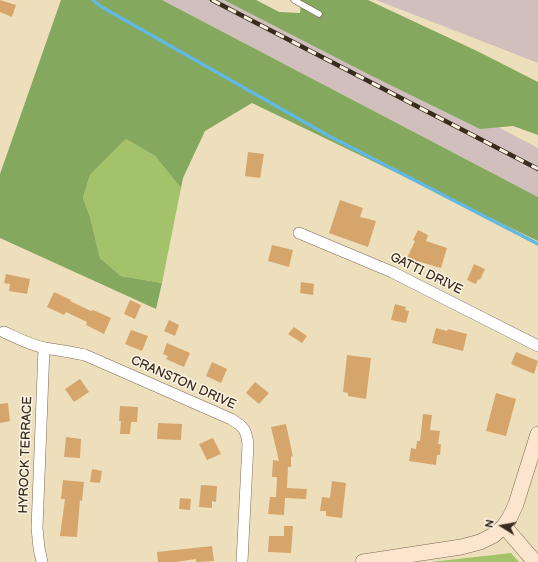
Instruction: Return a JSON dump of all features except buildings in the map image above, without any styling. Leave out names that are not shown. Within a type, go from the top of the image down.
[{"type":"main road","points":[[363,562],[471,544],[490,537],[504,526],[510,517],[538,434]]},
{"type":"main road","points":[[504,526],[535,562]]},
{"type":"street","name":"GATTI DRIVE","points":[[299,233],[392,272],[538,346]]},
{"type":"street","name":"CRANSTON DRIVE","points":[[4,332],[22,341],[44,348],[67,350],[85,355],[231,419],[243,427],[246,432],[248,444],[242,562]]},
{"type":"street","name":"HYROCK TERRACE","points":[[42,562],[37,528],[44,348]]},
{"type":"lane","points":[[294,0],[319,14]]},
{"type":"shaded area","points":[[162,0],[256,0],[538,148],[538,197]]},
{"type":"shaded area","points":[[376,0],[538,0],[538,63]]},
{"type":"green space","points":[[61,0],[162,0],[538,197],[538,241],[252,103],[205,131],[183,178],[181,188],[155,156],[126,139],[90,175],[83,198],[90,217],[100,258],[121,276],[162,283],[156,309],[0,238],[0,174]]},
{"type":"green space","points":[[224,0],[256,0],[279,12],[300,13],[301,0],[368,0],[477,51],[538,82],[538,135],[513,126],[480,129],[372,76]]},
{"type":"green space","points":[[126,139],[155,156],[181,188],[162,283],[121,276],[100,258],[90,217],[83,198],[90,175]]},
{"type":"green space","points":[[511,553],[519,562],[431,562]]},
{"type":"waterway","points":[[93,0],[100,6],[329,136],[538,244]]},
{"type":"railway","points":[[212,0],[538,169]]}]
